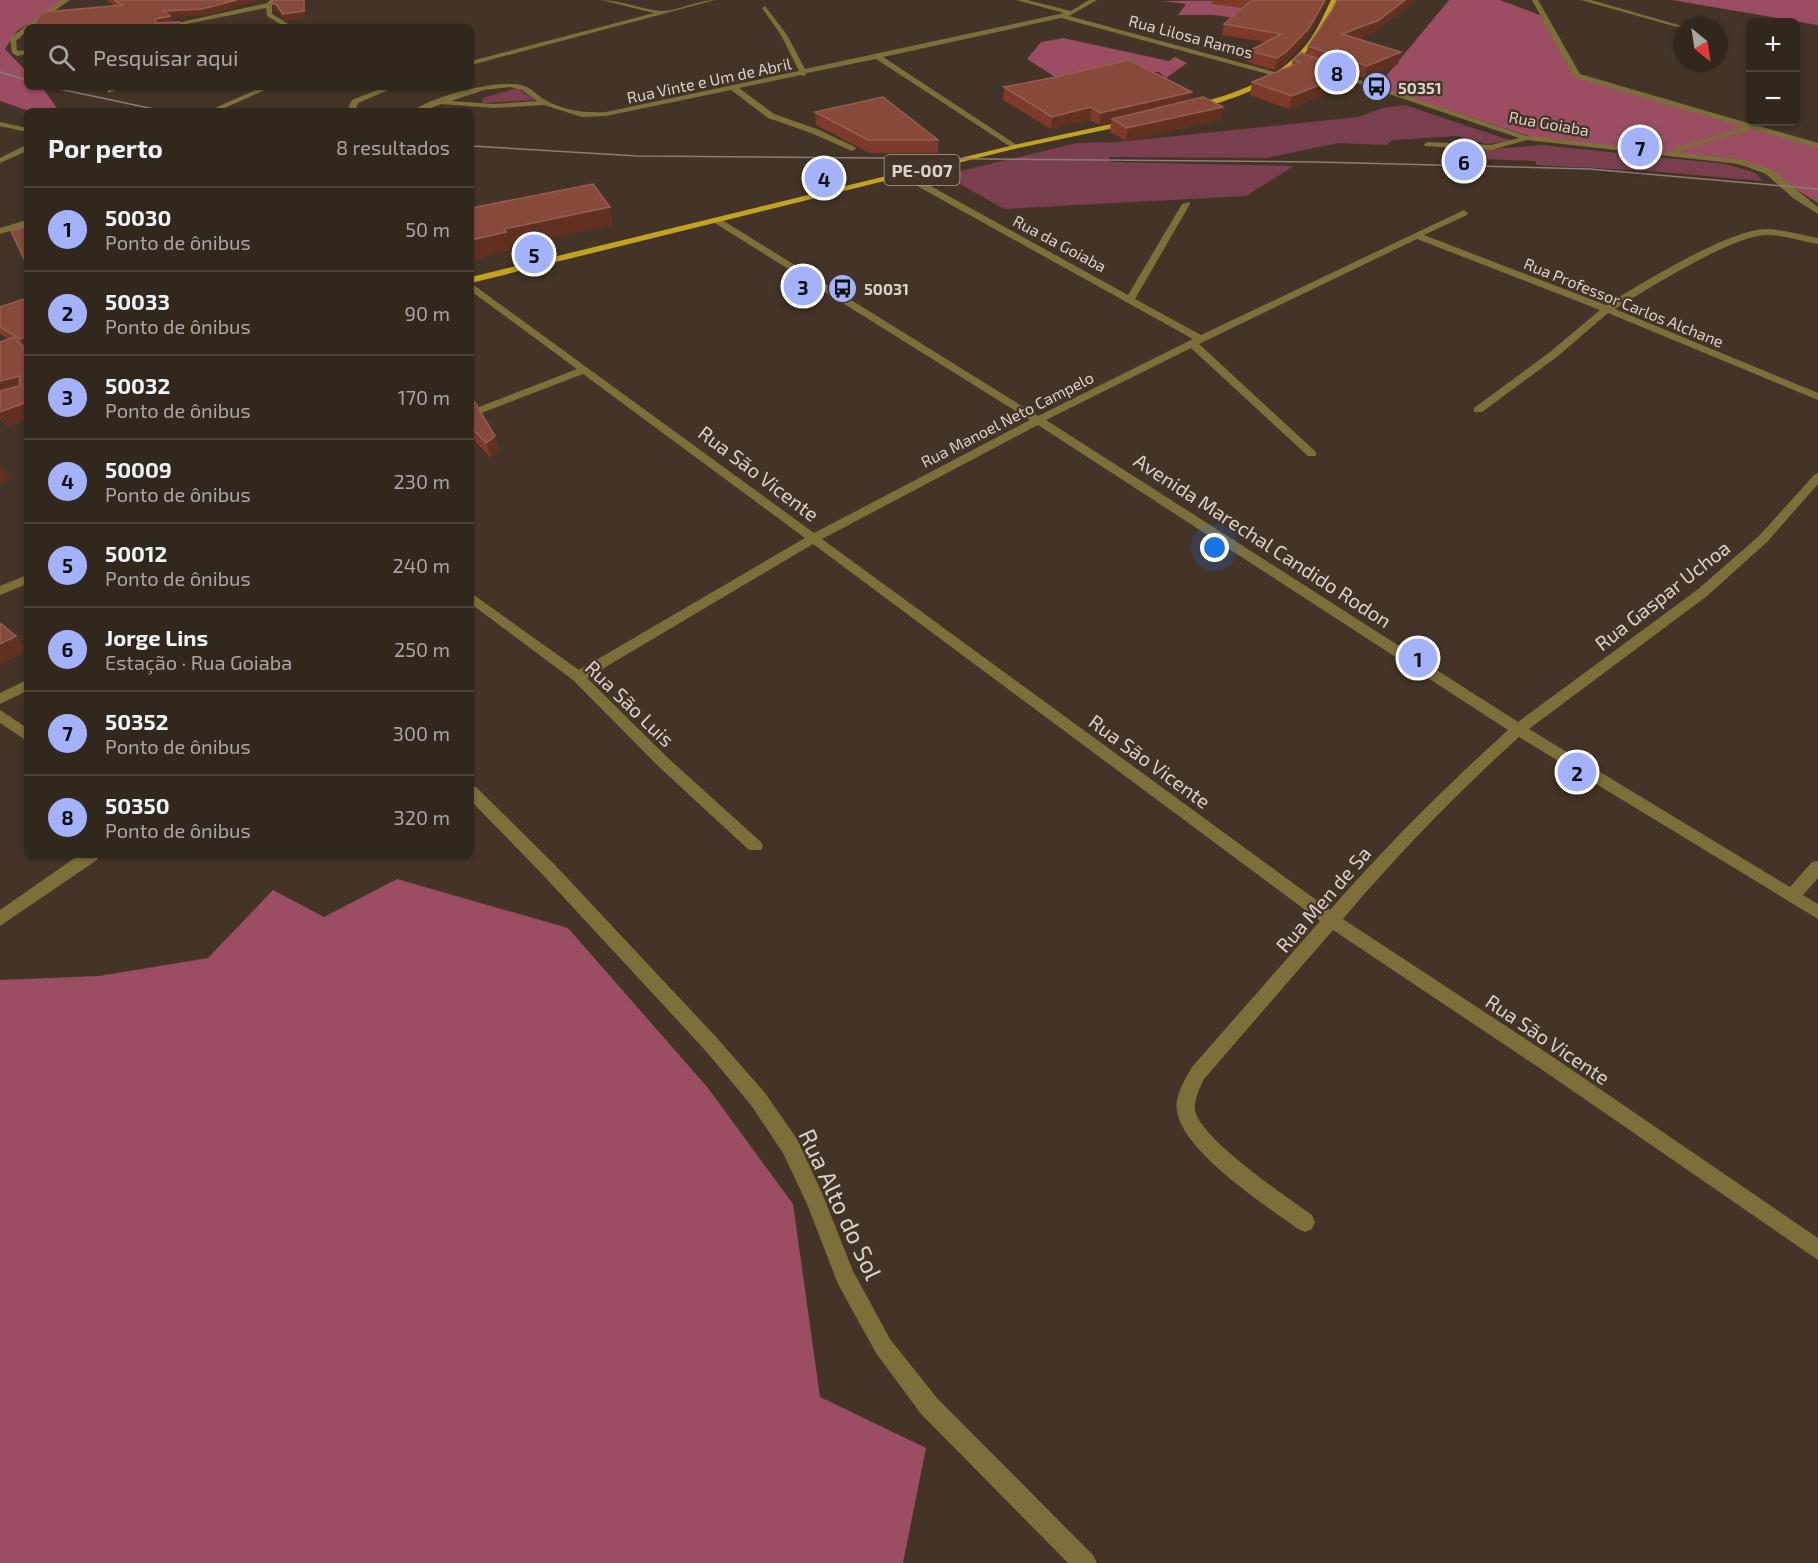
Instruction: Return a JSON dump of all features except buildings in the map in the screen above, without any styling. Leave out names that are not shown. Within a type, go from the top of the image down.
[{"type":"main road","points":[[1184,110],[1229,96],[1278,74],[1297,59],[1316,37],[1334,0]]},
{"type":"main road","name":"PE-007","points":[[474,279],[1014,147],[1140,120]]},
{"type":"street","points":[[31,24],[67,0]]},
{"type":"street","points":[[604,0],[660,13]]},
{"type":"street","points":[[474,62],[712,0]]},
{"type":"street","points":[[1019,0],[1072,13]]},
{"type":"street","name":"Rua Vinte e Um de Abril","points":[[424,108],[504,85],[520,87],[545,103],[573,113],[592,116],[879,58],[1072,13],[1094,0]]},
{"type":"street","points":[[1535,0],[1577,75],[1818,146]]},
{"type":"street","points":[[1584,0],[1674,25]]},
{"type":"street","points":[[176,24],[271,3],[269,15],[285,24]]},
{"type":"street","points":[[765,8],[784,36],[804,74]]},
{"type":"street","name":"Rua Lilosa Ramos","points":[[1063,15],[1278,74]]},
{"type":"street","points":[[24,30],[12,40],[17,54],[24,53]]},
{"type":"street","points":[[879,58],[1014,147]]},
{"type":"street","points":[[1297,59],[1308,63]]},
{"type":"street","name":"Rua Goiaba","points":[[1320,67],[1526,138],[1725,159],[1769,172],[1796,196],[1818,211]]},
{"type":"street","points":[[734,88],[771,116],[814,131],[852,148]]},
{"type":"street","points":[[219,108],[261,90]]},
{"type":"street","points":[[352,108],[355,102],[384,90]]},
{"type":"street","name":"Rua Vinte e Um de Abril","points":[[441,102],[494,106],[545,103]]},
{"type":"street","points":[[0,124],[24,129]]},
{"type":"street","points":[[1668,153],[1752,127]]},
{"type":"street","points":[[1428,144],[1485,147],[1513,144],[1526,138]]},
{"type":"street","points":[[0,161],[24,149]]},
{"type":"street","name":"Rua da Goiaba","points":[[904,175],[1131,298],[1197,342],[1312,454]]},
{"type":"street","points":[[1131,298],[1186,204]]},
{"type":"street","name":"Rua Manoel Neto Campelo","points":[[578,677],[812,539],[1038,420],[1464,213]]},
{"type":"street","name":"Avenida Marechal Candido Rodon","points":[[717,220],[1038,420],[1518,729],[1818,912]]},
{"type":"street","points":[[0,231],[24,224]]},
{"type":"street","points":[[1478,410],[1554,354],[1607,309],[1653,281],[1741,236],[1767,232],[1818,241]]},
{"type":"street","name":"Rua Professor Carlos Alchane","points":[[1418,236],[1607,309],[1818,397]]},
{"type":"street","name":"Rua São Vicente","points":[[474,288],[1333,921],[1547,1063],[1818,1250]]},
{"type":"street","points":[[474,413],[583,370]]},
{"type":"street","name":"Rua Gaspar Uchoa","points":[[1518,729],[1693,600],[1763,539],[1818,477]]},
{"type":"street","points":[[0,591],[24,580]]},
{"type":"street","name":"Rua São Luis","points":[[474,599],[578,677],[663,762],[755,846]]},
{"type":"street","points":[[0,699],[24,687]]},
{"type":"street","points":[[0,715],[24,734]]},
{"type":"street","name":"Rua Men de Sa","points":[[1305,1222],[1210,1149],[1193,1128],[1185,1113],[1186,1096],[1198,1073],[1333,921],[1394,848],[1445,796],[1518,729]]},
{"type":"street","name":"Rua Alto do Sol","points":[[474,794],[534,854],[711,1044],[758,1099],[790,1146],[815,1200],[845,1277],[883,1346],[929,1406],[1085,1563]]},
{"type":"street","points":[[0,919],[87,858]]},
{"type":"street","points":[[1792,896],[1818,867]]},
{"type":"shaded area","points":[[0,0],[63,0],[24,24],[5,49],[24,69],[24,90],[44,90],[57,108],[24,109],[0,101]]},
{"type":"shaded area","points":[[1317,0],[1303,29],[1214,15],[1178,15],[1186,4],[1161,1]]},
{"type":"shaded area","points":[[1449,0],[1500,0],[1545,17],[1577,75],[1746,123],[1746,126],[1755,126],[1818,144],[1818,203],[1769,172],[1704,156],[1541,140],[1377,87]]},
{"type":"shaded area","points":[[1672,0],[1818,0],[1818,26],[1800,22],[1800,18],[1776,18]]},
{"type":"shaded area","points":[[1063,38],[1169,61],[1175,57],[1187,63],[1166,78],[1159,72],[1128,72],[1058,79],[1027,59],[1041,42]]},
{"type":"shaded area","points":[[517,88],[535,100],[482,103],[483,98]]},
{"type":"shaded area","points":[[1405,105],[1512,141],[1486,144],[1457,136],[1393,140],[1386,145],[1338,143],[1267,158],[1109,157],[1109,162],[1294,166],[1246,196],[1004,209],[944,175],[1077,143],[1118,142],[1358,117],[1383,108]]},
{"type":"shaded area","points":[[1541,145],[1726,164],[1756,173],[1762,181],[1651,171],[1537,165],[1535,161],[1458,158],[1456,152]]},
{"type":"shaded area","points":[[397,879],[568,928],[708,1088],[793,1204],[820,1397],[926,1448],[903,1563],[0,1563],[0,980],[99,976],[208,958],[273,890],[324,917]]},
{"type":"tram line","points":[[0,72],[24,79]]},
{"type":"tram line","points":[[64,90],[149,108]]},
{"type":"tram line","points":[[474,146],[637,156],[1316,162],[1590,169],[1818,189]]},
{"type":"place","name":"50350","points":[[1337,72]]},
{"type":"place","name":"50351","points":[[1377,87]]},
{"type":"place","name":"50352","points":[[1640,147]]},
{"type":"place","name":"Jorge Lins","points":[[1464,161]]},
{"type":"place","name":"50009","points":[[824,178]]},
{"type":"place","name":"50012","points":[[534,254]]},
{"type":"place","name":"50032","points":[[803,286]]},
{"type":"place","name":"50031","points":[[843,288]]},
{"type":"place","name":"50030","points":[[1418,658]]},
{"type":"place","name":"50033","points":[[1577,772]]}]
